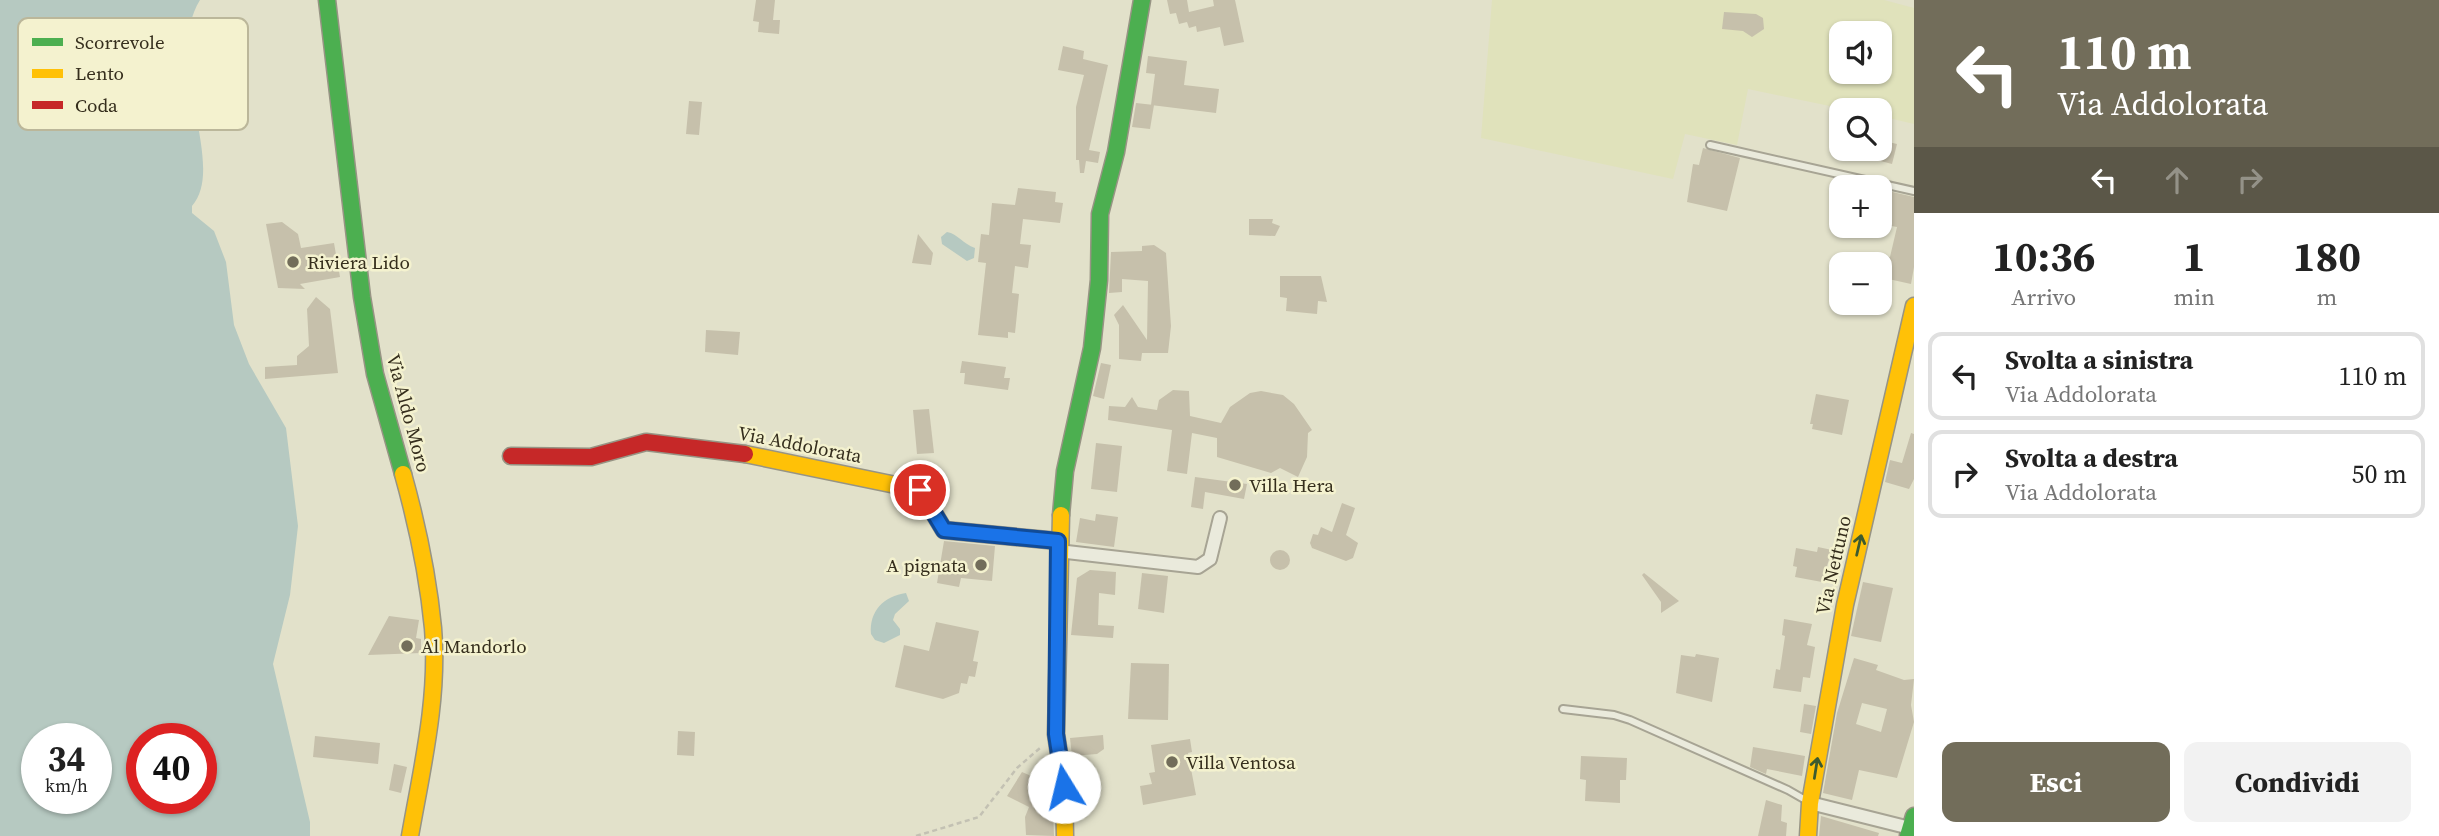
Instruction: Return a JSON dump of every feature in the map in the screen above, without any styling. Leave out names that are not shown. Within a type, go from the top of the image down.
[{"type":"street","name":"Via Aldo Moro","points":[[327,0],[362,297],[375,374],[415,517],[433,629],[430,720],[410,836]]},
{"type":"street","points":[[1065,836],[1064,787],[1056,734],[1058,546],[1065,471],[1092,348],[1099,280],[1100,214],[1116,152],[1142,0]]},
{"type":"street","name":"Via Nettuno","points":[[1808,836],[1810,803],[1845,606],[1914,306]]},
{"type":"street","name":"Via Addolorata","points":[[511,456],[591,457],[646,442],[742,453],[920,490],[944,530],[1198,567],[1210,559],[1220,518]]},
{"type":"street","points":[[1810,803],[1911,827]]},
{"type":"lane","points":[[1710,145],[1914,191]]},
{"type":"lane","points":[[1563,709],[1614,715],[1630,720],[1788,790],[1810,803]]},
{"type":"path","points":[[916,836],[979,817],[1017,768],[1056,734]]},
{"type":"green space","points":[[1492,0],[1884,0],[1914,8],[1914,124],[1892,119],[1892,98],[1829,98],[1829,106],[1748,89],[1737,145],[1685,134],[1673,179],[1481,138]]},
{"type":"shaded area","points":[[0,0],[200,0],[193,18],[18,18],[18,130],[198,130],[203,165],[201,188],[192,206],[192,213],[214,231],[226,262],[234,325],[249,364],[286,428],[298,526],[290,595],[273,664],[310,822],[310,836],[0,836]]},
{"type":"shaded area","points":[[947,232],[975,248],[974,258],[967,261],[942,244],[941,237]]},
{"type":"shaded area","points":[[906,593],[909,601],[895,614],[893,620],[900,629],[900,635],[884,643],[875,640],[871,634],[871,626],[875,612],[891,597]]},
{"type":"building","points":[[756,0],[775,0],[773,20],[780,20],[779,34],[758,32],[759,22],[753,21]]},
{"type":"building","points":[[1167,0],[1187,0],[1189,12],[1214,6],[1213,0],[1235,0],[1244,42],[1224,46],[1220,27],[1197,32],[1196,26],[1189,28],[1187,22],[1179,24],[1176,13],[1170,14]]},
{"type":"building","points":[[1724,12],[1756,14],[1763,18],[1764,29],[1752,37],[1743,31],[1722,29]]},
{"type":"building","points":[[1063,46],[1084,51],[1083,59],[1108,65],[1089,150],[1100,152],[1098,163],[1086,161],[1084,173],[1080,173],[1079,160],[1076,160],[1076,107],[1084,75],[1058,70]]},
{"type":"building","points":[[1148,56],[1187,61],[1184,85],[1219,89],[1216,113],[1151,105],[1155,74],[1146,73]]},
{"type":"building","points":[[689,101],[702,102],[699,135],[686,134]]},
{"type":"building","points":[[1136,103],[1154,105],[1150,129],[1132,127]]},
{"type":"building","points":[[1892,143],[1897,144],[1892,164],[1881,161],[1892,161]]},
{"type":"building","points":[[1703,148],[1740,158],[1727,211],[1687,202],[1693,164],[1699,165]]},
{"type":"building","points":[[1018,188],[1056,192],[1055,202],[1063,203],[1060,223],[1023,219],[1020,244],[1031,245],[1028,268],[1015,266],[1012,293],[1019,294],[1015,333],[1008,332],[1008,338],[978,335],[986,263],[978,262],[981,234],[989,235],[992,203],[1015,205]]},
{"type":"building","points":[[1892,192],[1914,197],[1914,267],[1911,284],[1892,280],[1891,252],[1897,227],[1892,226]]},
{"type":"building","points":[[1249,219],[1273,219],[1272,223],[1280,226],[1275,236],[1249,235]]},
{"type":"building","points":[[282,222],[298,234],[301,248],[334,243],[340,277],[300,284],[305,289],[278,288],[266,224]]},
{"type":"building","points":[[918,234],[933,253],[931,265],[912,263]]},
{"type":"building","points":[[1154,245],[1166,253],[1171,326],[1168,353],[1142,353],[1141,361],[1119,359],[1119,325],[1114,315],[1123,305],[1147,340],[1148,281],[1122,279],[1122,292],[1109,293],[1111,252],[1142,251],[1142,246]]},
{"type":"building","points":[[1280,276],[1321,276],[1327,302],[1318,301],[1317,314],[1286,311],[1287,298],[1280,297]]},
{"type":"building","points":[[316,297],[330,309],[338,373],[265,379],[265,367],[297,365],[297,356],[309,346],[307,309]]},
{"type":"building","points":[[706,330],[740,332],[738,355],[705,352]]},
{"type":"building","points":[[962,361],[1006,367],[1004,378],[1010,378],[1008,390],[964,384],[965,373],[960,373]]},
{"type":"building","points":[[1101,363],[1111,365],[1104,399],[1093,396]]},
{"type":"building","points":[[1173,390],[1189,391],[1190,416],[1221,423],[1230,407],[1250,393],[1261,391],[1283,395],[1294,404],[1312,430],[1308,433],[1307,457],[1298,477],[1280,468],[1271,473],[1217,457],[1217,438],[1192,433],[1187,474],[1167,471],[1172,430],[1108,420],[1109,406],[1125,407],[1132,397],[1138,407],[1157,410],[1159,400]]},
{"type":"building","points":[[1816,394],[1849,400],[1842,435],[1812,429],[1813,424],[1810,424]]},
{"type":"building","points":[[929,409],[934,453],[917,454],[913,410]]},
{"type":"building","points":[[1911,433],[1914,434],[1914,479],[1909,489],[1885,482],[1890,460],[1902,463]]},
{"type":"building","points":[[1096,443],[1122,446],[1117,492],[1091,489]]},
{"type":"building","points":[[1195,477],[1247,484],[1244,499],[1205,492],[1203,509],[1191,507]]},
{"type":"building","points":[[1342,503],[1355,508],[1346,535],[1358,543],[1353,558],[1346,561],[1312,548],[1310,543],[1313,534],[1318,535],[1321,527],[1332,532]]},
{"type":"building","points":[[1096,514],[1118,517],[1114,547],[1076,542],[1080,518],[1095,521]]},
{"type":"building","points":[[944,541],[995,546],[992,581],[961,578],[959,587],[937,583]]},
{"type":"building","points":[[1818,547],[1832,550],[1822,582],[1795,577],[1797,567],[1793,566],[1796,548],[1817,552]]},
{"type":"building","points":[[1280,550],[1287,553],[1290,560],[1287,567],[1280,570],[1273,567],[1270,560],[1273,553]]},
{"type":"building","points":[[1090,570],[1116,572],[1115,595],[1099,593],[1098,625],[1114,626],[1113,638],[1071,635],[1077,578]]},
{"type":"building","points":[[1142,573],[1168,576],[1164,613],[1138,609]]},
{"type":"building","points":[[1644,573],[1679,601],[1661,613],[1661,602],[1642,575]]},
{"type":"building","points":[[1863,582],[1893,588],[1881,642],[1851,636]]},
{"type":"building","points":[[389,616],[419,620],[416,638],[421,639],[421,653],[368,655]]},
{"type":"building","points":[[1784,619],[1812,624],[1807,645],[1815,647],[1810,678],[1803,677],[1801,692],[1773,688],[1776,669],[1780,670],[1785,636],[1782,635]]},
{"type":"building","points":[[936,622],[979,631],[973,661],[978,662],[975,677],[969,676],[967,684],[961,683],[959,693],[943,699],[895,687],[904,645],[929,651]]},
{"type":"building","points":[[1696,654],[1719,658],[1712,702],[1676,693],[1681,655],[1695,657]]},
{"type":"building","points":[[1854,658],[1878,665],[1876,670],[1904,680],[1914,679],[1911,705],[1914,722],[1897,778],[1859,770],[1852,800],[1823,793],[1837,713]],"holes":[[[1862,703],[1887,709],[1881,732],[1856,724]]]},
{"type":"building","points":[[1131,663],[1169,664],[1168,720],[1128,719]]},
{"type":"building","points":[[1804,704],[1816,706],[1811,734],[1800,732]]},
{"type":"building","points":[[678,731],[695,732],[694,756],[677,755]]},
{"type":"building","points":[[1103,735],[1104,749],[1097,754],[1072,756],[1070,738]]},
{"type":"building","points":[[315,736],[380,743],[378,764],[313,757]]},
{"type":"building","name":"Villa Ventosa","points":[[1190,739],[1192,752],[1188,753],[1196,795],[1143,805],[1140,786],[1152,784],[1149,773],[1155,772],[1151,745]]},
{"type":"building","points":[[1753,747],[1805,756],[1802,776],[1767,769],[1766,774],[1750,767]]},
{"type":"building","points":[[1581,756],[1627,758],[1626,780],[1620,780],[1620,803],[1585,801],[1586,780],[1580,779]]},
{"type":"building","points":[[394,764],[407,767],[401,793],[389,790]]},
{"type":"building","points":[[1022,772],[1052,785],[1054,836],[1026,835],[1025,817],[1029,807],[1007,796]]},
{"type":"building","points":[[1766,800],[1782,805],[1781,821],[1787,823],[1786,836],[1758,836]]},
{"type":"building","points":[[1821,816],[1879,833],[1878,836],[1819,836]]},
{"type":"traffic: fast","points":[[327,0],[362,297],[375,374],[403,474]]},
{"type":"traffic: fast","points":[[1061,515],[1065,471],[1092,348],[1099,280],[1100,214],[1116,152],[1142,0]]},
{"type":"traffic: fast","points":[[1908,836],[1914,816]]},
{"type":"traffic: slow","points":[[1808,836],[1810,803],[1845,605],[1914,306]]},
{"type":"traffic: slow","points":[[745,454],[920,490],[944,530],[1058,541]]},
{"type":"traffic: slow","points":[[403,474],[425,570],[434,654],[432,706],[410,836]]},
{"type":"traffic: slow","points":[[1061,515],[1056,734],[1064,787],[1065,836]]},
{"type":"traffic: jam","points":[[511,456],[591,457],[646,442],[745,454]]},
{"type":"place","name":"Riviera Lido","points":[[293,262]]},
{"type":"place","name":"Villa Hera","points":[[1235,485]]},
{"type":"place","name":"A pignata","points":[[981,565]]},
{"type":"place","name":"Al Mandorlo","points":[[407,646]]},
{"type":"place","name":"Villa Ventosa","points":[[1172,762]]},
{"type":"route","points":[[920,490],[944,530],[1058,541],[1056,734],[1064,787]]}]
